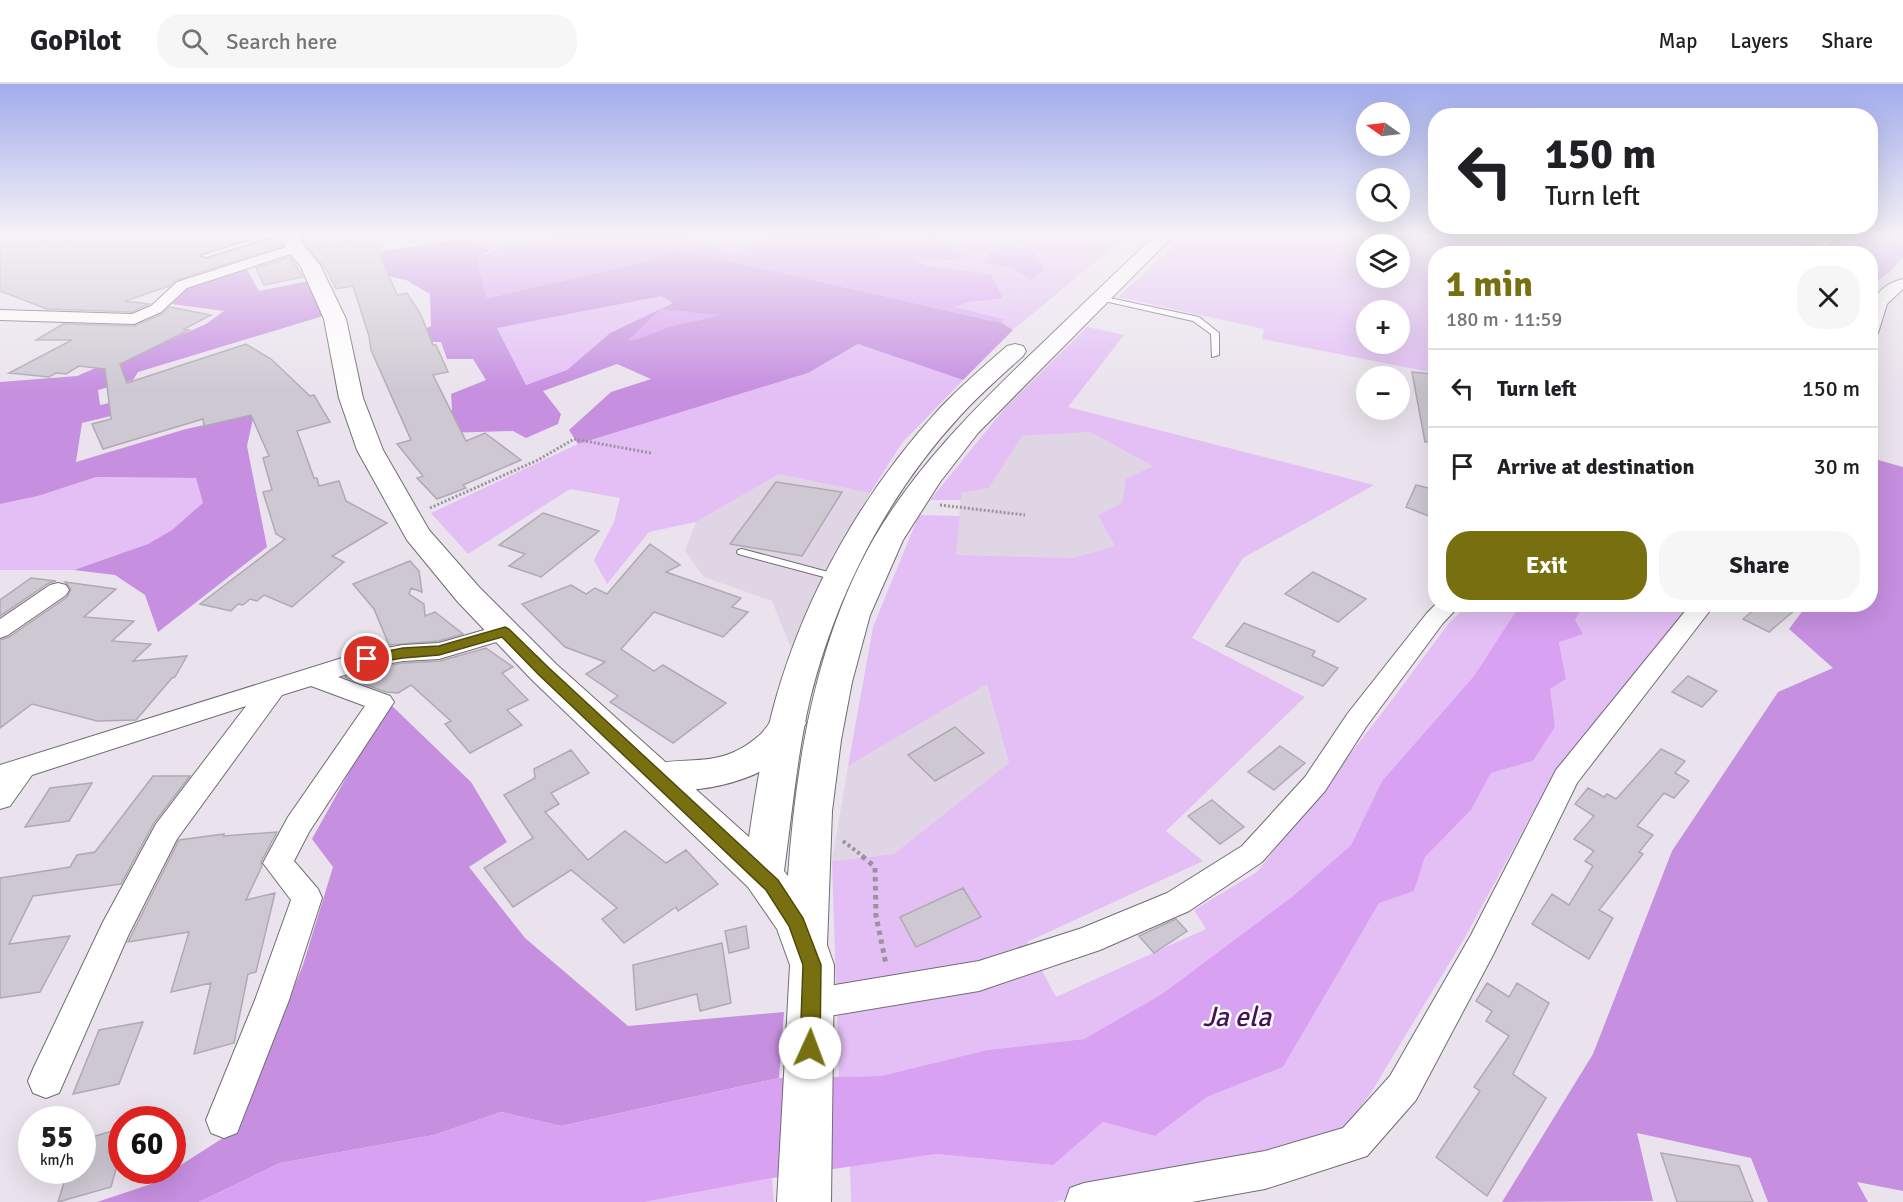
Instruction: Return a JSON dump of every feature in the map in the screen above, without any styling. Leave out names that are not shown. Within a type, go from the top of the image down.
[{"type":"main road","points":[[320,287],[335,319],[351,398],[370,450],[417,534],[468,594],[544,672],[659,776],[763,875],[788,908],[806,943],[812,965],[804,1202]]},
{"type":"main road","points":[[763,875],[788,723],[806,656],[852,551],[881,501],[915,452],[949,412],[1084,287]]},
{"type":"main road","points":[[806,943],[811,830],[823,740],[835,682],[854,615],[888,540],[929,478],[969,428],[1114,287]]},
{"type":"main road","points":[[659,776],[692,777],[741,764],[772,745],[788,723]]},
{"type":"street","points":[[0,315],[134,319],[156,309],[180,287]]},
{"type":"street","points":[[1878,303],[1880,298],[1897,287]]},
{"type":"street","points":[[0,325],[19,316]]},
{"type":"street","points":[[0,630],[58,590]]},
{"type":"street","points":[[812,1004],[979,976],[1089,940],[1178,902],[1252,854],[1315,784],[1357,720],[1441,612]]},
{"type":"street","points":[[1084,1202],[1265,1170],[1354,1143],[1403,1088],[1482,945],[1566,777],[1698,612]]},
{"type":"street","points":[[0,798],[11,772],[367,659],[403,653],[439,651],[505,632]]},
{"type":"street","points":[[224,1120],[272,999],[307,898],[278,863],[298,825],[381,702],[313,677]]},
{"type":"street","points":[[46,1081],[114,932],[166,832],[273,690]]},
{"type":"lane","points":[[1103,298],[1196,319],[1215,333],[1215,355]]},
{"type":"lane","points":[[742,552],[839,578]]},
{"type":"path","points":[[408,518],[538,460],[574,439],[651,453]]},
{"type":"path","points":[[913,502],[974,507],[1025,515]]},
{"type":"path","points":[[811,830],[849,844],[875,867],[876,916],[891,991]]},
{"type":"shaded area","points":[[189,287],[257,287],[259,291],[278,287],[311,287],[323,316],[138,372],[133,380],[98,390],[100,405],[168,391],[172,401],[82,423],[76,462],[186,429],[254,414],[247,446],[267,547],[158,632],[145,595],[115,575],[74,570],[148,544],[172,530],[203,503],[196,478],[96,477],[38,496],[0,504],[0,382],[77,376],[105,364],[124,360],[206,324],[224,311],[172,304]]},
{"type":"shaded area","points":[[418,287],[484,287],[487,298],[534,287],[845,287],[1002,323],[1013,330],[963,380],[858,344],[808,373],[578,444],[569,430],[611,392],[651,379],[617,364],[543,391],[561,414],[558,424],[526,438],[513,431],[445,433],[425,427],[452,410],[451,394],[486,380],[473,359],[447,359],[441,342],[420,342],[410,337],[431,326],[430,294]],"holes":[[[662,296],[673,303],[610,333],[567,370],[526,385],[497,328]]]},
{"type":"shaded area","points":[[998,287],[1064,287],[1013,330],[1002,323],[1003,319],[954,307],[1003,298]]},
{"type":"shaded area","points":[[1129,287],[1428,287],[1428,372],[1410,368],[1410,366],[1399,366],[1262,339],[1264,329],[1118,297]]},
{"type":"shaded area","points":[[662,296],[674,302],[610,333],[567,370],[526,385],[497,327]]},
{"type":"shaded area","points":[[1087,327],[1124,335],[1068,407],[1374,485],[1243,558],[1192,638],[1305,697],[1166,831],[1203,861],[1027,942],[1056,997],[1206,929],[1194,910],[1257,872],[1383,712],[1449,623],[1461,612],[1515,612],[1474,676],[1382,781],[1351,845],[1293,896],[1162,994],[1084,1039],[987,1050],[881,1076],[839,1077],[832,861],[894,854],[1009,763],[987,684],[848,766],[873,627],[919,515],[960,516],[956,555],[1073,558],[1115,546],[1098,515],[1122,503],[1126,479],[1153,466],[1090,432],[1022,436],[989,488],[961,493],[961,500],[930,500],[1005,408]]},
{"type":"shaded area","points":[[858,344],[963,380],[902,443],[870,493],[779,474],[696,522],[649,532],[607,584],[594,560],[614,522],[620,498],[570,489],[468,554],[431,513],[578,444],[808,373]]},
{"type":"shaded area","points":[[1090,432],[1154,466],[1122,503],[1115,546],[1073,558],[956,555],[961,493],[989,488],[1022,436]]},
{"type":"shaded area","points":[[1878,460],[1903,467],[1903,1191],[1857,1182],[1868,1202],[1768,1202],[1751,1158],[1637,1133],[1653,1201],[1502,1202],[1593,1054],[1672,851],[1778,692],[1833,668],[1789,629],[1802,612],[1878,612]]},
{"type":"shaded area","points":[[779,474],[870,493],[792,651],[772,601],[704,577],[685,551],[696,522]]},
{"type":"shaded area","points":[[96,477],[196,478],[204,503],[172,530],[148,544],[74,570],[0,570],[0,504],[38,496]]},
{"type":"shaded area","points":[[1579,612],[1684,612],[1593,724],[1531,816],[1464,939],[1370,1094],[1340,1134],[1054,1202],[851,1202],[850,1166],[936,1154],[1053,1165],[1103,1122],[1155,1136],[1207,1097],[1283,1067],[1379,902],[1414,891],[1425,857],[1471,810],[1491,773],[1533,761],[1555,727],[1549,689],[1566,679],[1559,642]]},
{"type":"shaded area","points":[[987,683],[1009,763],[902,853],[832,861],[848,766]]},
{"type":"shaded area","points":[[388,702],[471,782],[507,842],[469,867],[525,938],[628,1026],[784,1012],[779,1078],[561,1126],[501,1112],[434,1135],[280,1163],[199,1202],[97,1202],[151,1184],[186,1184],[186,1162],[234,1131],[303,965],[333,867],[312,839]]},
{"type":"shaded area","points":[[772,1178],[774,1202],[644,1202]]},
{"type":"water","points":[[484,287],[534,287],[487,298]]},
{"type":"water","points":[[845,287],[998,287],[1003,298],[955,307],[1003,319],[1002,323]]},
{"type":"water","points":[[661,309],[719,315],[673,326],[627,341]]},
{"type":"water","name":"Ja ela","points":[[1515,612],[1579,612],[1575,620],[1583,634],[1559,642],[1566,679],[1550,689],[1555,727],[1533,761],[1491,773],[1471,810],[1425,857],[1414,891],[1379,903],[1283,1067],[1207,1097],[1155,1136],[1103,1122],[1053,1165],[936,1154],[772,1178],[644,1202],[199,1202],[280,1163],[434,1135],[501,1112],[561,1126],[779,1078],[881,1076],[987,1050],[1084,1039],[1162,994],[1293,896],[1351,845],[1382,781],[1474,676]]},
{"type":"building","points":[[0,287],[166,287],[125,301],[149,304],[132,312],[47,309],[0,291]]},
{"type":"building","points":[[353,287],[394,287],[397,295],[407,293],[421,315],[433,345],[436,345],[448,372],[433,375],[466,441],[485,433],[521,460],[463,485],[466,488],[437,499],[417,478],[423,476],[397,444],[411,440],[371,350],[369,336]]},
{"type":"building","points":[[170,307],[211,315],[184,329],[189,330],[120,364],[127,383],[246,344],[271,359],[310,396],[314,395],[330,422],[297,431],[319,486],[339,481],[346,501],[387,523],[332,556],[344,562],[292,607],[264,595],[257,601],[250,599],[243,605],[238,604],[231,611],[200,604],[285,539],[276,534],[263,492],[272,490],[263,458],[269,456],[251,415],[204,426],[203,419],[103,449],[92,424],[111,419],[105,369],[79,366],[66,374],[56,373],[49,377],[9,373],[72,340],[36,340],[63,324],[134,326],[162,314]]},
{"type":"building","points":[[1412,372],[1428,374],[1428,442],[1425,442]]},
{"type":"building","points":[[776,482],[842,492],[802,556],[730,544]]},
{"type":"building","points":[[1416,485],[1428,488],[1428,516],[1406,507]]},
{"type":"building","points":[[543,513],[599,531],[541,577],[509,566],[525,554],[499,545]]},
{"type":"building","points":[[650,544],[680,565],[666,572],[741,598],[732,607],[748,612],[723,637],[654,612],[621,649],[654,671],[663,665],[726,703],[673,743],[610,702],[618,696],[586,674],[605,662],[565,647],[522,604],[571,585],[586,594],[595,588],[607,594]]},
{"type":"building","points":[[410,561],[419,571],[422,592],[411,588],[409,594],[424,604],[425,616],[435,612],[463,634],[439,641],[389,645],[374,609],[353,584]]},
{"type":"building","points":[[1313,572],[1366,599],[1338,622],[1285,594]]},
{"type":"building","points":[[31,578],[56,581],[49,583],[0,616],[0,600]]},
{"type":"building","points":[[65,582],[116,589],[84,617],[134,621],[112,641],[151,644],[133,661],[187,656],[175,677],[136,720],[97,721],[32,704],[0,728],[0,640],[9,637],[67,597],[71,589]]},
{"type":"building","points":[[1751,612],[1793,612],[1769,632],[1743,619]]},
{"type":"building","points":[[1244,623],[1315,651],[1312,656],[1338,668],[1323,686],[1226,646]]},
{"type":"building","points":[[486,648],[513,667],[502,673],[528,700],[507,710],[522,725],[470,753],[445,724],[451,721],[411,685],[398,693],[386,692],[345,677],[403,663],[440,661]]},
{"type":"building","points":[[1688,676],[1717,691],[1702,707],[1672,692]]},
{"type":"building","points":[[955,727],[984,753],[935,781],[908,755]]},
{"type":"building","points":[[1280,746],[1305,763],[1274,790],[1248,772]]},
{"type":"building","points":[[1661,749],[1685,761],[1675,773],[1689,781],[1674,798],[1664,793],[1637,826],[1653,835],[1639,852],[1643,854],[1599,910],[1613,918],[1589,959],[1532,924],[1552,894],[1569,905],[1593,866],[1585,861],[1594,851],[1574,839],[1594,816],[1575,804],[1588,788],[1604,797],[1607,794],[1616,799]]},
{"type":"building","points":[[571,750],[589,773],[551,793],[559,804],[545,812],[588,860],[625,831],[666,863],[686,850],[718,884],[678,911],[676,907],[624,943],[602,919],[617,908],[571,870],[513,907],[484,868],[533,838],[504,795],[535,778],[534,769]]},
{"type":"building","points":[[153,776],[190,776],[154,823],[121,884],[33,896],[9,944],[70,936],[40,992],[0,998],[0,878],[70,867],[77,855],[95,852]]},
{"type":"building","points":[[92,783],[69,821],[25,827],[50,788]]},
{"type":"building","points":[[1212,800],[1244,827],[1220,844],[1188,816]]},
{"type":"building","points":[[277,832],[261,862],[262,866],[246,900],[275,893],[256,972],[248,974],[234,1043],[194,1054],[211,983],[171,992],[189,932],[128,942],[179,840],[224,834],[223,836]]},
{"type":"building","points":[[963,888],[981,917],[916,947],[900,917]]},
{"type":"building","points":[[1176,919],[1187,931],[1154,953],[1139,936]]},
{"type":"building","points":[[746,926],[749,948],[729,953],[725,931]]},
{"type":"building","points":[[722,943],[731,1003],[700,1011],[697,994],[636,1010],[633,965]]},
{"type":"building","points":[[1487,983],[1509,997],[1517,983],[1549,1003],[1513,1074],[1546,1098],[1487,1196],[1436,1157],[1480,1091],[1474,1087],[1509,1036],[1486,1021],[1492,1011],[1476,1001]]},
{"type":"building","points":[[143,1022],[119,1084],[73,1094],[99,1030]]},
{"type":"building","points":[[108,1132],[108,1184],[112,1184],[111,1187],[58,1202],[64,1184],[96,1184],[96,1136]]},
{"type":"building","points":[[1661,1153],[1739,1166],[1753,1202],[1677,1202]]},
{"type":"route","points":[[367,659],[403,653],[439,651],[505,632],[544,672],[659,776],[772,885],[797,923],[812,965],[810,1048]]}]
